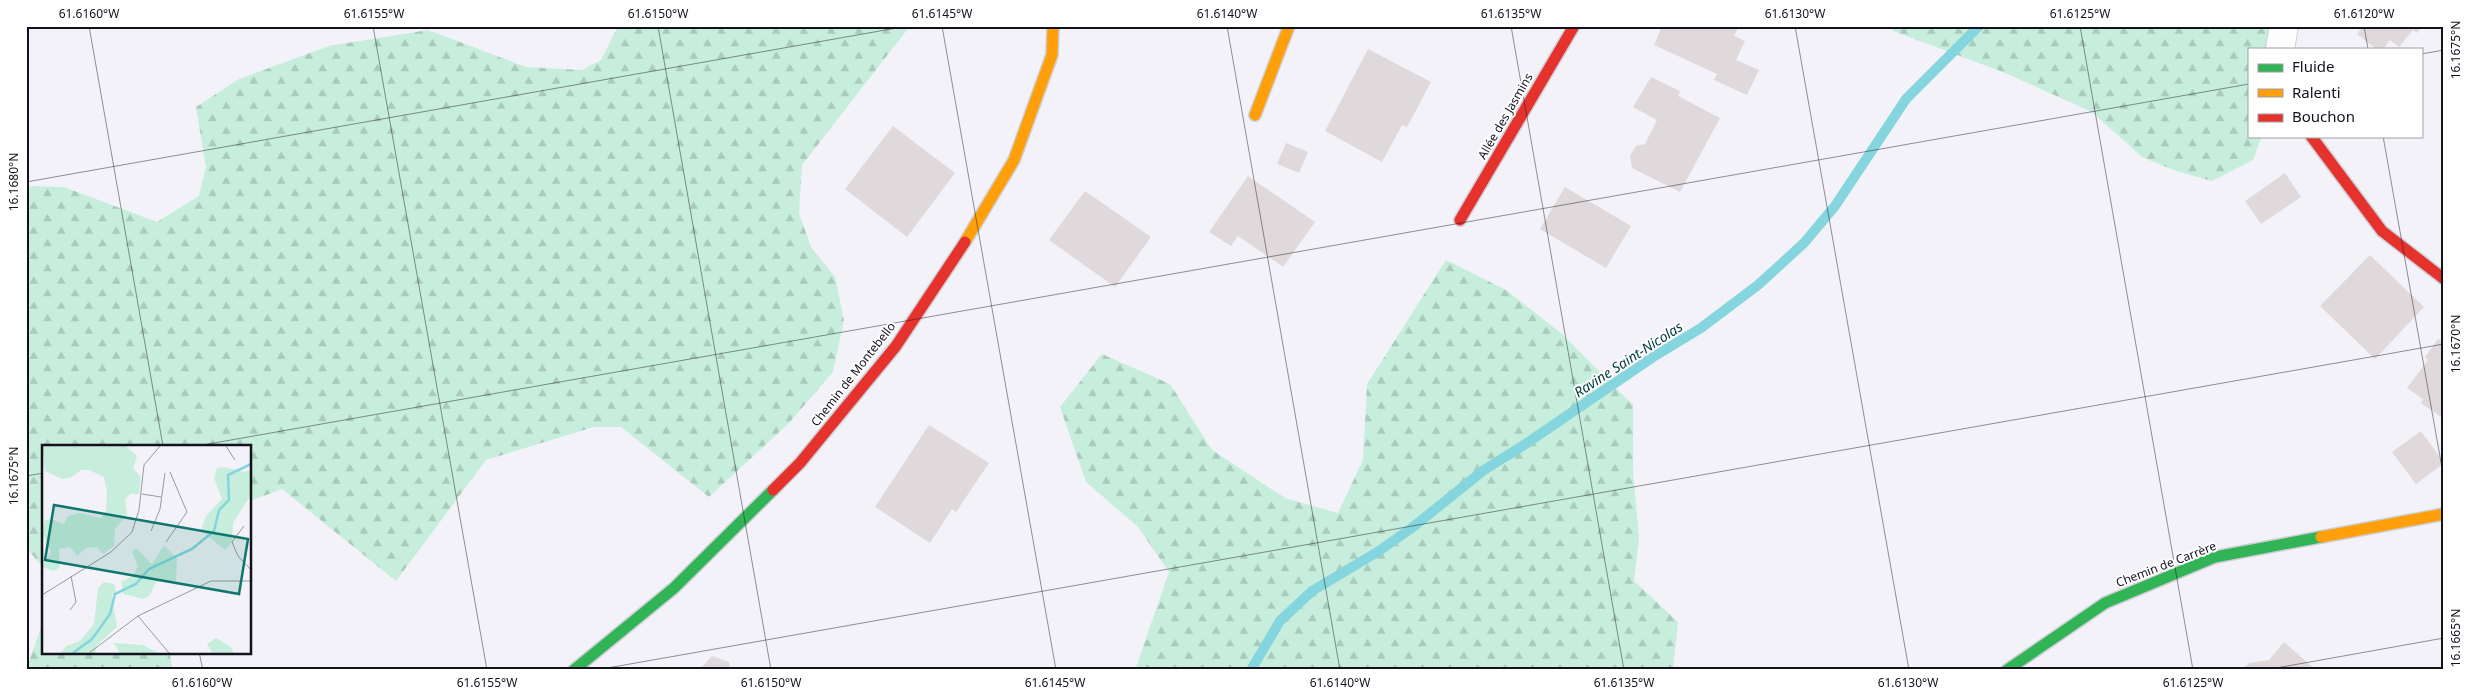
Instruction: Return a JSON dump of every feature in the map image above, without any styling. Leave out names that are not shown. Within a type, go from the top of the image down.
[{"type":"street","name":"Chemin de Montebello","points":[[574,670],[674,588],[800,463],[896,346],[968,238],[1014,160],[1052,55],[1053,26]]},
{"type":"street","points":[[1255,115],[1289,26]]},
{"type":"street","name":"Allée des Jasmins","points":[[1460,220],[1574,26]]},
{"type":"street","points":[[2280,48],[2284,26]]},
{"type":"street","points":[[2312,138],[2382,231],[2444,279]]},
{"type":"street","name":"Chemin de Carrère","points":[[2007,670],[2105,603],[2215,557],[2444,514]]},
{"type":"green space","points":[[618,26],[910,26],[802,165],[799,213],[811,247],[835,277],[844,320],[833,372],[789,423],[709,497],[621,427],[594,427],[486,460],[396,581],[282,489],[251,501],[251,445],[42,445],[42,566],[26,548],[26,186],[64,187],[157,222],[199,196],[206,167],[196,107],[239,79],[329,46],[428,30],[526,67],[582,70],[601,60]]},
{"type":"green space","points":[[1890,26],[2267,26],[2273,48],[2248,48],[2248,138],[2261,138],[2253,160],[2212,181],[2176,171],[2142,157],[2092,112],[2003,72],[1893,31]]},
{"type":"green space","points":[[1446,260],[1506,290],[1561,333],[1633,405],[1633,471],[1639,538],[1634,581],[1678,622],[1673,670],[1135,670],[1169,572],[1138,527],[1086,482],[1060,407],[1102,354],[1170,384],[1212,450],[1285,498],[1338,513],[1363,460],[1367,384]]},
{"type":"green space","points":[[42,625],[42,654],[169,654],[173,670],[26,670]]},
{"type":"building","points":[[1662,26],[1739,26],[1734,36],[1745,41],[1736,60],[1759,70],[1747,95],[1714,80],[1717,74],[1654,45]]},
{"type":"building","points":[[2363,26],[2422,26],[2417,33],[2413,30],[2399,47],[2390,40],[2384,48],[2375,48],[2357,34]]},
{"type":"building","points":[[1368,49],[1431,82],[1407,127],[1402,125],[1382,162],[1325,131]]},
{"type":"building","points":[[1651,77],[1680,91],[1678,96],[1720,118],[1680,192],[1632,168],[1630,156],[1636,146],[1645,144],[1657,120],[1633,107]]},
{"type":"building","points":[[893,126],[955,173],[907,237],[845,189]]},
{"type":"building","points":[[1286,143],[1308,152],[1299,173],[1277,164]]},
{"type":"building","points":[[2285,173],[2301,197],[2261,224],[2245,201]]},
{"type":"building","points":[[1248,176],[1315,222],[1283,267],[1238,236],[1231,246],[1209,232]]},
{"type":"building","points":[[1565,187],[1631,226],[1606,268],[1540,229]]},
{"type":"building","points":[[1085,191],[1151,237],[1115,287],[1049,240]]},
{"type":"building","points":[[2370,255],[2424,307],[2375,359],[2320,306]]},
{"type":"building","points":[[2438,339],[2444,343],[2444,419],[2421,403],[2423,399],[2407,388],[2428,360],[2425,357]]},
{"type":"building","points":[[929,425],[989,463],[956,512],[952,509],[930,543],[875,507]]},
{"type":"building","points":[[2421,431],[2444,463],[2416,484],[2392,452]]},
{"type":"building","points":[[2284,642],[2316,670],[2242,670],[2249,663],[2269,660]]},
{"type":"building","points":[[712,656],[729,662],[731,670],[699,670]]},
{"type":"waterway","name":"Ravine Saint-Nicolas","points":[[1251,670],[1280,621],[1312,591],[1379,551],[1413,527],[1484,470],[1653,357],[1701,328],[1758,285],[1804,243],[1835,206],[1906,99],[1979,26]]},
{"type":"traffic: fast","points":[[574,670],[674,588],[773,490]]},
{"type":"traffic: fast","points":[[2007,670],[2105,603],[2215,557],[2321,537]]},
{"type":"traffic: slow","points":[[965,242],[1014,160],[1052,55],[1053,26]]},
{"type":"traffic: slow","points":[[1255,115],[1289,26]]},
{"type":"traffic: slow","points":[[2321,537],[2444,514]]},
{"type":"traffic: jam","points":[[1460,220],[1574,26]]},
{"type":"traffic: jam","points":[[2312,138],[2382,231],[2444,279]]},
{"type":"traffic: jam","points":[[773,490],[800,463],[896,346],[965,242]]}]
